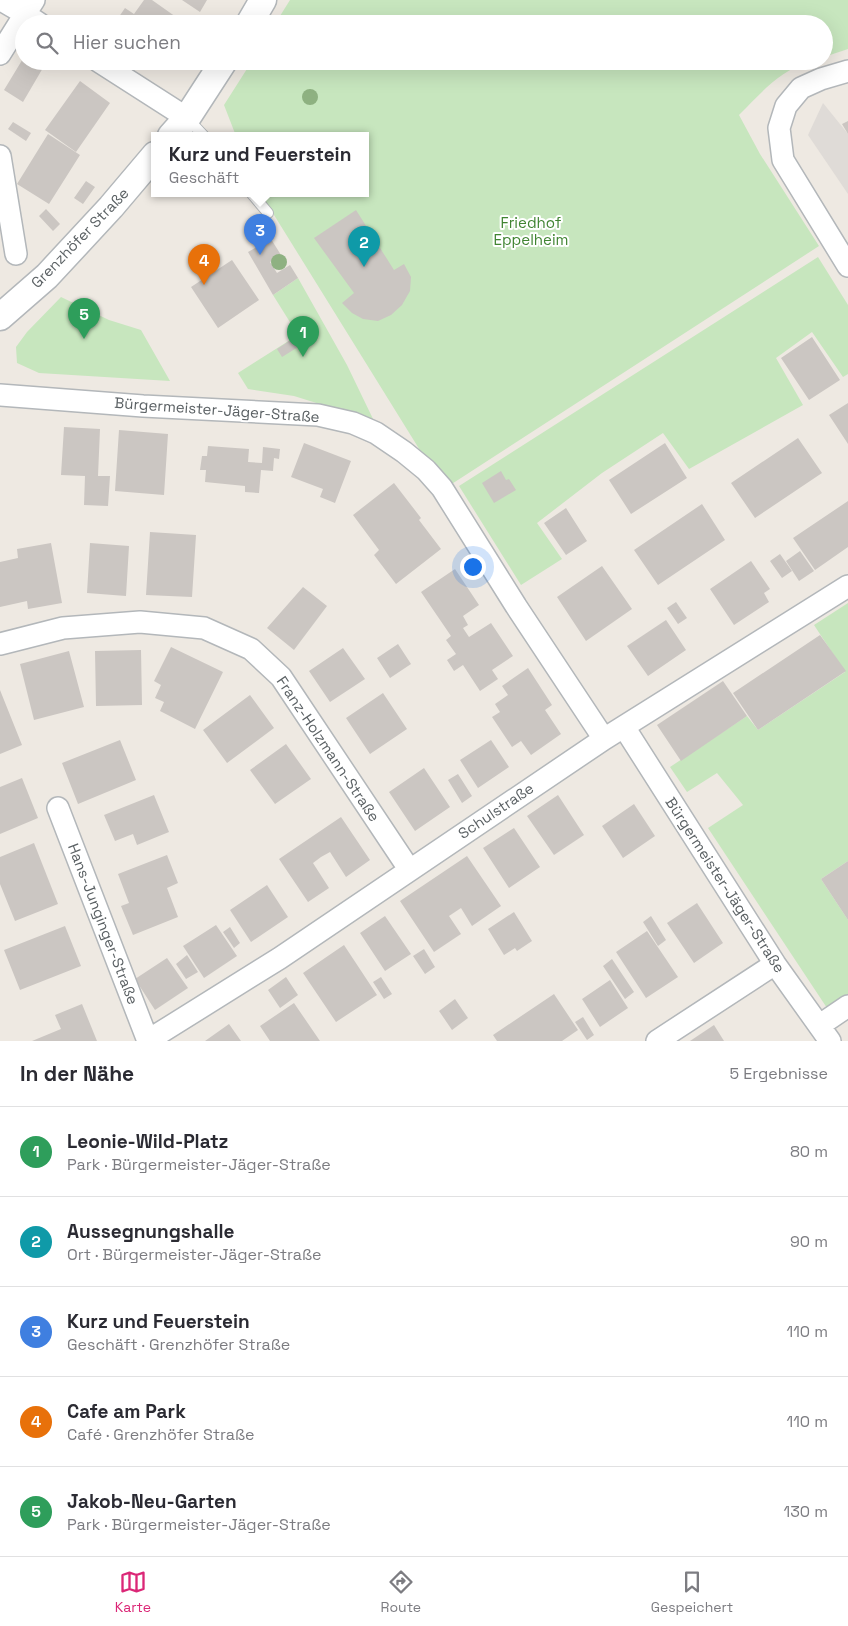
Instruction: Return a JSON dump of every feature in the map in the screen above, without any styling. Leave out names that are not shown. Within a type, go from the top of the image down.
[{"type":"street","points":[[1,0],[33,13]]},
{"type":"street","points":[[255,15],[264,0]]},
{"type":"street","points":[[0,54],[15,35]]},
{"type":"street","points":[[110,70],[187,130],[219,70]]},
{"type":"street","points":[[848,71],[821,79],[801,88],[786,106],[779,128],[783,160],[848,266]]},
{"type":"street","points":[[0,156],[16,254]]},
{"type":"street","name":"Grenzhöfer Straße","points":[[0,317],[47,276],[111,207],[151,160]]},
{"type":"street","name":"Bürgermeister-Jäger-Straße","points":[[0,394],[143,406],[318,415],[353,424],[376,433],[426,470],[442,488],[516,606],[604,739]]},
{"type":"street","name":"Schulstraße","points":[[148,1041],[280,958],[604,739],[848,586]]},
{"type":"street","name":"Franz-Holzmann-Straße","points":[[0,644],[64,628],[140,622],[204,628],[251,649],[281,677],[410,869]]},
{"type":"street","name":"Bürgermeister-Jäger-Straße","points":[[624,727],[775,964],[825,1033]]},
{"type":"street","name":"Hans-Junginger-Straße","points":[[58,808],[148,1041]]},
{"type":"street","points":[[658,1041],[775,964]]},
{"type":"street","points":[[825,1033],[848,1006]]},
{"type":"lane","points":[[255,197],[268,212]]},
{"type":"shaded area","points":[[823,103],[848,134],[848,194],[808,135]]},
{"type":"green space","points":[[290,0],[848,0],[848,49],[833,54],[833,15],[281,15]]},
{"type":"green space","name":"Friedhof Eppelheim","points":[[246,70],[791,70],[763,91],[739,115],[760,154],[819,246],[444,489],[263,197],[369,197],[369,132],[234,132],[224,105]]},
{"type":"green space","points":[[818,257],[848,305],[848,374],[843,377],[812,332],[776,358],[803,405],[689,469],[663,433],[602,473],[537,523],[562,559],[521,585],[459,486]]},
{"type":"green space","points":[[298,278],[347,365],[374,421],[294,396],[248,389],[238,373],[298,335],[273,295]]},
{"type":"green space","points":[[61,297],[109,320],[141,330],[170,381],[39,373],[17,363],[16,347],[27,332]]},
{"type":"green space","points":[[848,603],[848,861],[821,879],[848,920],[848,994],[827,1008],[708,828],[743,805],[717,773],[687,792],[670,767],[747,716],[758,730],[845,672],[814,625]]},
{"type":"building","points":[[144,0],[152,0],[173,15],[120,15],[125,8],[134,14]]},
{"type":"building","points":[[182,0],[207,0],[200,12]]},
{"type":"building","points":[[16,70],[42,70],[23,102],[4,90]]},
{"type":"building","points":[[80,81],[110,103],[76,152],[45,130]]},
{"type":"building","points":[[848,121],[848,134],[842,124]]},
{"type":"building","points":[[13,122],[31,133],[26,141],[8,129]]},
{"type":"building","points":[[48,134],[80,155],[49,204],[17,184]]},
{"type":"building","points":[[86,181],[95,187],[83,204],[74,198]]},
{"type":"building","points":[[46,209],[60,224],[53,231],[39,216]]},
{"type":"building","points":[[356,210],[394,270],[404,264],[411,277],[410,291],[402,305],[391,315],[378,321],[363,319],[352,313],[342,303],[354,293],[314,238]]},
{"type":"building","points":[[271,239],[281,255],[270,262],[277,273],[290,265],[298,278],[273,295],[248,252]]},
{"type":"building","points":[[232,260],[259,300],[218,328],[191,287]]},
{"type":"building","points":[[298,335],[303,344],[282,357],[277,349]]},
{"type":"building","points":[[812,337],[840,380],[809,400],[781,358]]},
{"type":"building","points":[[848,403],[848,444],[829,415]]},
{"type":"building","points":[[64,427],[100,429],[98,476],[110,476],[108,506],[84,505],[85,476],[61,475]]},
{"type":"building","points":[[119,430],[168,434],[164,495],[115,491]]},
{"type":"building","points":[[798,438],[822,473],[755,518],[731,483]]},
{"type":"building","points":[[304,443],[351,461],[335,503],[320,497],[323,489],[291,477]]},
{"type":"building","points":[[665,443],[687,478],[631,514],[609,480]]},
{"type":"building","points":[[208,446],[249,449],[248,462],[262,463],[263,447],[280,449],[279,459],[274,458],[273,471],[261,470],[259,493],[245,492],[245,486],[205,482],[206,470],[200,470],[202,456],[207,456]]},
{"type":"building","points":[[501,471],[506,480],[509,479],[516,490],[494,503],[482,483]]},
{"type":"building","points":[[394,483],[421,518],[419,520],[441,549],[396,584],[374,555],[379,550],[353,515]]},
{"type":"building","points":[[848,501],[848,547],[815,570],[793,538]]},
{"type":"building","points":[[702,504],[725,540],[658,585],[634,550]]},
{"type":"building","points":[[566,508],[587,541],[566,555],[544,523]]},
{"type":"building","points":[[150,532],[196,535],[192,597],[146,595]]},
{"type":"building","points":[[51,543],[62,603],[28,609],[27,601],[0,607],[0,562],[18,558],[17,549]]},
{"type":"building","points":[[90,543],[129,546],[126,596],[87,593]]},
{"type":"building","points":[[800,551],[814,571],[799,581],[786,561]]},
{"type":"building","points":[[780,554],[792,571],[782,578],[770,561]]},
{"type":"building","points":[[751,561],[770,589],[764,593],[769,602],[734,625],[710,589]]},
{"type":"building","points":[[602,566],[632,609],[586,641],[557,597]]},
{"type":"building","points":[[455,569],[479,605],[463,616],[468,625],[463,628],[469,637],[491,623],[513,656],[492,670],[498,679],[480,691],[463,665],[454,671],[447,660],[456,654],[446,640],[451,636],[421,592]]},
{"type":"building","points":[[303,587],[327,606],[294,650],[267,628]]},
{"type":"building","points":[[676,602],[687,618],[678,624],[667,608]]},
{"type":"building","points":[[666,620],[686,650],[648,676],[627,646]]},
{"type":"building","points":[[820,635],[846,671],[758,730],[733,693]]},
{"type":"building","points":[[398,644],[411,664],[390,678],[377,658]]},
{"type":"building","points":[[171,647],[223,672],[195,729],[160,711],[164,702],[155,698],[161,685],[154,681]]},
{"type":"building","points":[[343,648],[365,679],[330,702],[309,671]]},
{"type":"building","points":[[141,650],[142,705],[96,706],[95,651]]},
{"type":"building","points":[[69,651],[84,707],[34,720],[20,664]]},
{"type":"building","points":[[528,668],[552,705],[545,710],[561,734],[531,755],[521,741],[512,747],[492,717],[500,712],[495,704],[508,695],[502,686]]},
{"type":"building","points":[[723,681],[747,716],[681,761],[657,725]]},
{"type":"building","points":[[0,690],[22,745],[0,754]]},
{"type":"building","points":[[383,693],[407,729],[370,754],[346,718]]},
{"type":"building","points":[[250,695],[274,728],[227,763],[203,730]]},
{"type":"building","points":[[120,740],[136,780],[78,804],[62,763]]},
{"type":"building","points":[[491,740],[509,767],[478,788],[460,760]]},
{"type":"building","points":[[286,744],[311,779],[275,804],[250,770]]},
{"type":"building","points":[[424,768],[450,807],[415,831],[389,792]]},
{"type":"building","points":[[458,774],[472,796],[462,803],[448,780]]},
{"type":"building","points":[[22,778],[38,818],[0,834],[0,787]]},
{"type":"building","points":[[154,795],[169,832],[137,845],[133,834],[115,841],[104,815]]},
{"type":"building","points":[[558,795],[584,835],[554,855],[527,816]]},
{"type":"building","points":[[634,804],[655,836],[623,858],[602,826]]},
{"type":"building","points":[[341,817],[370,860],[346,877],[330,852],[321,857],[313,863],[329,888],[308,902],[279,859]]},
{"type":"building","points":[[514,828],[540,867],[509,888],[483,848]]},
{"type":"building","points":[[34,843],[58,904],[15,921],[0,884],[0,857]]},
{"type":"building","points":[[167,855],[178,883],[167,888],[178,917],[133,935],[121,906],[129,903],[118,874]]},
{"type":"building","points":[[467,856],[501,906],[472,926],[461,908],[449,916],[461,934],[434,952],[400,901]]},
{"type":"building","points":[[848,861],[848,920],[821,879]]},
{"type":"building","points":[[267,885],[288,917],[251,942],[230,910]]},
{"type":"building","points":[[697,903],[723,943],[694,963],[667,923]]},
{"type":"building","points":[[514,912],[532,941],[517,951],[515,948],[504,955],[488,929]]},
{"type":"building","points":[[385,916],[411,954],[385,971],[360,933]]},
{"type":"building","points":[[651,916],[666,940],[658,946],[643,922]]},
{"type":"building","points":[[216,925],[237,956],[204,978],[183,946]]},
{"type":"building","points":[[65,926],[81,966],[20,990],[4,950]]},
{"type":"building","points":[[230,927],[240,943],[234,948],[223,932]]},
{"type":"building","points":[[647,931],[678,977],[646,998],[616,952]]},
{"type":"building","points":[[344,945],[377,995],[336,1022],[303,973]]},
{"type":"building","points":[[424,949],[435,967],[425,974],[413,956]]},
{"type":"building","points":[[187,955],[198,972],[186,979],[176,964]]},
{"type":"building","points":[[167,958],[188,988],[155,1010],[135,979]]},
{"type":"building","points":[[612,959],[634,992],[625,999],[603,966]]},
{"type":"building","points":[[286,977],[298,995],[280,1008],[268,990]]},
{"type":"building","points":[[381,977],[392,994],[384,999],[373,982]]},
{"type":"building","points":[[610,980],[628,1008],[600,1027],[582,999]]},
{"type":"building","points":[[554,994],[578,1030],[562,1041],[497,1041],[493,1035]]},
{"type":"building","points":[[455,999],[468,1018],[452,1030],[439,1011]]},
{"type":"building","points":[[294,1003],[320,1041],[270,1041],[260,1026]]},
{"type":"building","points":[[82,1004],[97,1041],[32,1041],[61,1029],[55,1015]]},
{"type":"building","points":[[583,1017],[594,1035],[587,1040],[575,1022]]},
{"type":"building","points":[[229,1024],[241,1041],[205,1041]]},
{"type":"building","points":[[714,1025],[724,1041],[690,1041]]},
{"type":"place","name":"Kurz und Feuerstein","points":[[260,255]]},
{"type":"place","name":"Aussegnungshalle","points":[[364,267]]},
{"type":"place","name":"Cafe am Park","points":[[204,285]]},
{"type":"place","name":"Jakob-Neu-Garten","points":[[84,339]]},
{"type":"place","name":"Leonie-Wild-Platz","points":[[303,357]]}]
